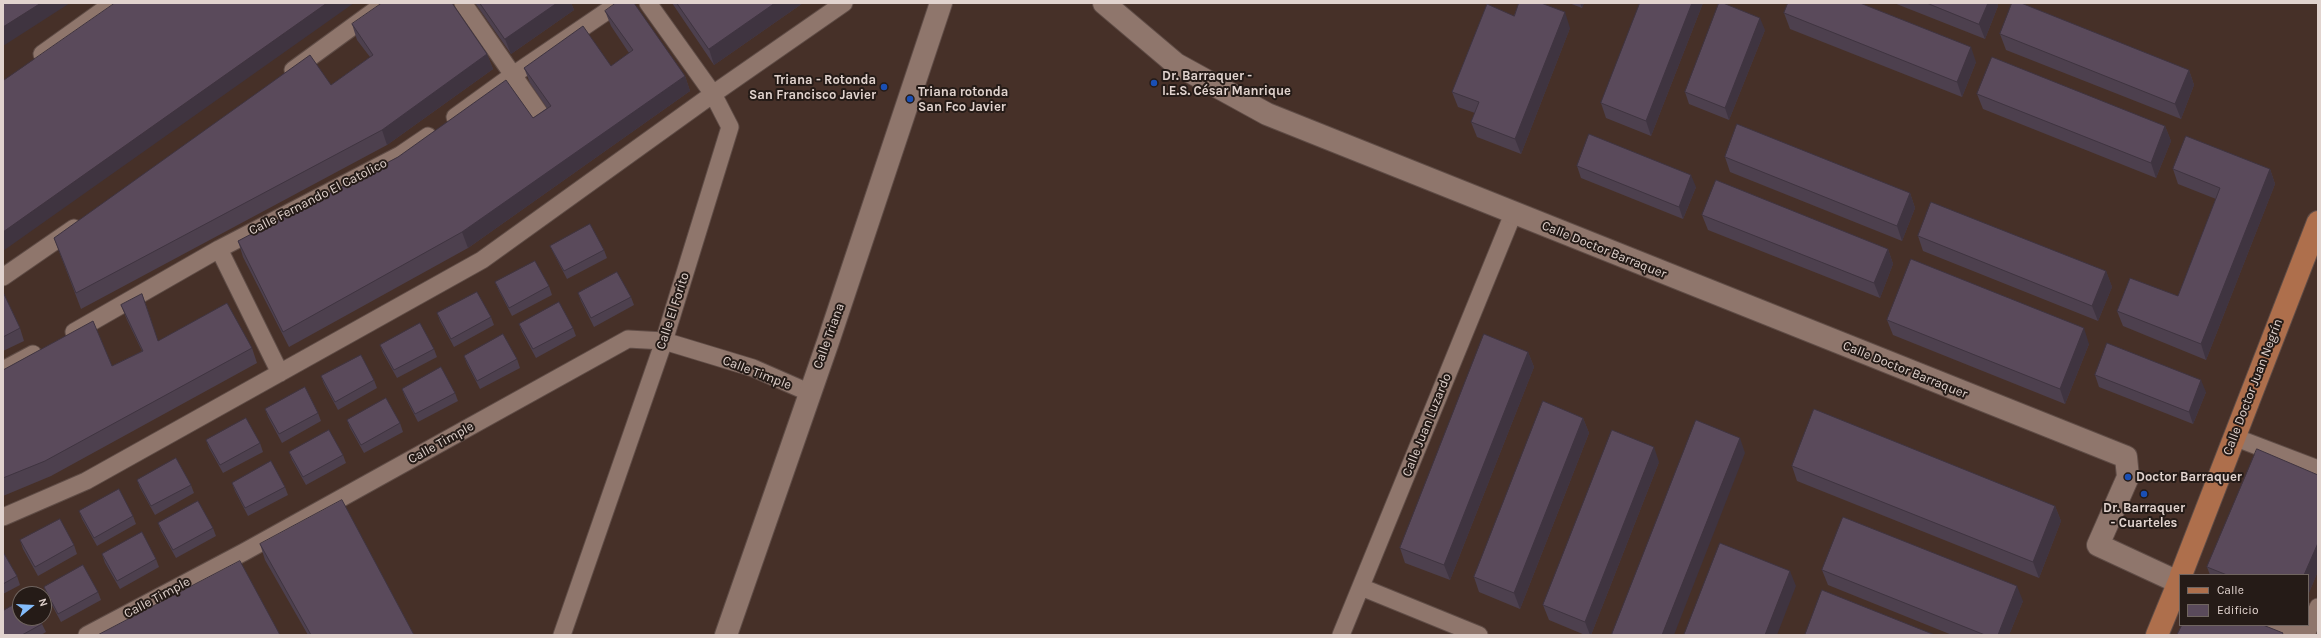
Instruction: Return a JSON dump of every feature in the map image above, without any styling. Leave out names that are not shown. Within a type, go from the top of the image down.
[{"type":"main road","name":"Calle Doctor Juan Negrín","points":[[2182,574],[2318,222]]},
{"type":"main road","name":"Calle Doctor Juan Negrín","points":[[2157,635],[2179,582]]},
{"type":"street","points":[[29,64],[113,3]]},
{"type":"street","points":[[277,81],[385,3]]},
{"type":"street","points":[[463,3],[547,124]]},
{"type":"street","name":"Calle Fernando El Catolico","points":[[3,370],[55,343],[219,248],[400,155],[513,75],[619,3]]},
{"type":"street","name":"Calle El Forito","points":[[562,635],[664,341],[730,127],[713,94],[648,3]]},
{"type":"street","points":[[3,517],[86,481],[482,260],[713,94],[844,3]]},
{"type":"street","name":"Calle Triana","points":[[726,635],[808,392],[831,331],[941,3]]},
{"type":"street","name":"Calle Triana","points":[[931,36],[947,3]]},
{"type":"street","name":"Calle Doctor Barraquer","points":[[1104,3],[1176,64],[1267,114],[1513,214],[2126,457],[2128,477],[2098,545],[2179,580]]},
{"type":"street","name":"Calle Juan Luzardo","points":[[1341,635],[1513,214]]},
{"type":"street","points":[[3,277],[86,219]]},
{"type":"street","points":[[219,248],[280,373]]},
{"type":"street","name":"Calle Timple","points":[[87,635],[244,552],[628,340],[664,341],[753,368],[808,392]]},
{"type":"street","points":[[2234,437],[2318,469]]},
{"type":"street","points":[[1361,587],[1479,635]]},
{"type":"street","points":[[2306,635],[2318,607]]},
{"type":"street","points":[[2280,626],[2301,635]]},
{"type":"building","points":[[3,3],[41,3],[3,27]]},
{"type":"building","points":[[115,3],[327,3],[3,232],[3,81]]},
{"type":"building","points":[[382,3],[452,3],[487,54],[382,130],[76,293],[54,238],[310,55],[331,85],[373,55],[352,24]]},
{"type":"building","points":[[480,3],[557,3],[505,39]]},
{"type":"building","points":[[616,3],[634,3],[685,76],[462,232],[283,332],[238,241],[398,157],[506,80],[533,118],[551,106],[524,68],[583,26],[611,66],[633,50],[605,11]]},
{"type":"building","points":[[677,3],[775,3],[709,49]]},
{"type":"building","points":[[1519,3],[1541,3],[1565,12],[1515,139],[1471,122],[1479,102],[1452,92],[1487,4],[1514,16]]},
{"type":"building","points":[[1640,3],[1692,3],[1646,121],[1601,103]]},
{"type":"building","points":[[1719,3],[1723,3],[1760,18],[1725,108],[1685,92]]},
{"type":"building","points":[[1788,3],[1860,3],[1971,47],[1957,82],[1784,13]]},
{"type":"building","points":[[1927,3],[1988,3],[1979,24]]},
{"type":"building","points":[[2012,3],[2021,3],[2189,70],[2175,104],[2000,34]]},
{"type":"building","points":[[1992,57],[2165,126],[2151,163],[1977,94]]},
{"type":"building","points":[[1737,124],[1910,193],[1897,226],[1725,157]]},
{"type":"building","points":[[1589,134],[1691,175],[1679,207],[1577,166]]},
{"type":"building","points":[[2186,136],[2270,169],[2201,344],[2117,311],[2130,278],[2178,296],[2220,188],[2173,169]]},
{"type":"building","points":[[1716,180],[1888,249],[1874,283],[1702,215]]},
{"type":"building","points":[[1931,202],[2106,271],[2092,306],[1918,236]]},
{"type":"building","points":[[590,224],[604,250],[564,271],[550,246]]},
{"type":"building","points":[[1911,259],[2084,328],[2060,389],[1887,320]]},
{"type":"building","points":[[535,261],[549,286],[509,308],[495,282]]},
{"type":"building","points":[[617,272],[631,297],[591,318],[578,293]]},
{"type":"building","points":[[3,292],[20,328],[3,337]]},
{"type":"building","points":[[477,292],[491,317],[451,339],[437,313]]},
{"type":"building","points":[[142,294],[158,341],[227,303],[252,348],[45,461],[3,478],[3,370],[93,321],[112,366],[143,351],[121,305]]},
{"type":"building","points":[[559,302],[573,328],[533,349],[519,324]]},
{"type":"building","points":[[420,323],[434,349],[394,370],[380,345]]},
{"type":"building","points":[[503,334],[517,359],[477,381],[464,356]]},
{"type":"building","points":[[1484,334],[1528,352],[1444,565],[1400,548]]},
{"type":"building","points":[[2107,343],[2201,380],[2189,412],[2095,375]]},
{"type":"building","points":[[361,355],[374,380],[335,402],[321,376]]},
{"type":"building","points":[[441,367],[455,393],[415,414],[402,389]]},
{"type":"building","points":[[305,387],[318,413],[279,434],[265,409]]},
{"type":"building","points":[[386,398],[400,423],[361,445],[347,420]]},
{"type":"building","points":[[1543,401],[1583,418],[1514,593],[1474,577]]},
{"type":"building","points":[[1814,409],[2055,506],[2033,562],[1792,466]]},
{"type":"building","points":[[246,418],[260,443],[220,465],[206,440]]},
{"type":"building","points":[[1696,420],[1740,438],[1662,635],[1612,634]]},
{"type":"building","points":[[329,430],[343,455],[303,477],[289,452]]},
{"type":"building","points":[[1612,430],[1654,447],[1585,622],[1543,605]]},
{"type":"building","points":[[2257,449],[2318,475],[2318,543],[2304,574],[2224,574],[2207,567]]},
{"type":"building","points":[[176,458],[191,485],[151,506],[137,480]]},
{"type":"building","points":[[271,461],[285,487],[245,508],[232,483]]},
{"type":"building","points":[[119,489],[133,516],[94,538],[79,511]]},
{"type":"building","points":[[342,500],[414,635],[311,635],[260,544]]},
{"type":"building","points":[[198,501],[213,528],[173,550],[158,523]]},
{"type":"building","points":[[1843,517],[2017,586],[1998,635],[1985,635],[1822,570]]},
{"type":"building","points":[[60,519],[74,545],[35,567],[20,540]]},
{"type":"building","points":[[142,532],[156,559],[117,581],[102,554]]},
{"type":"building","points":[[1720,543],[1790,571],[1765,635],[1684,635]]},
{"type":"building","points":[[3,552],[17,576],[3,584]]},
{"type":"building","points":[[240,561],[280,635],[98,635]]},
{"type":"building","points":[[83,565],[98,592],[58,614],[52,602],[52,586],[46,586]]},
{"type":"building","points":[[1822,590],[1935,635],[1805,635]]},
{"type":"building","points":[[12,606],[12,626],[38,626],[22,635],[3,635],[3,611]]},
{"type":"building","points":[[2182,626],[2266,626],[2283,633],[2282,635],[2177,635]]},
{"type":"place","name":"Dr. Barraquer - I.E.S. César Manrique","points":[[1154,83]]},
{"type":"place","name":"Triana - Rotonda San Francisco Javier","points":[[884,87]]},
{"type":"place","name":"Triana rotonda San Fco Javier","points":[[910,99]]},
{"type":"place","name":"Doctor Barraquer","points":[[2128,477]]},
{"type":"place","name":"Dr. Barraquer - Cuarteles","points":[[2144,494]]}]
